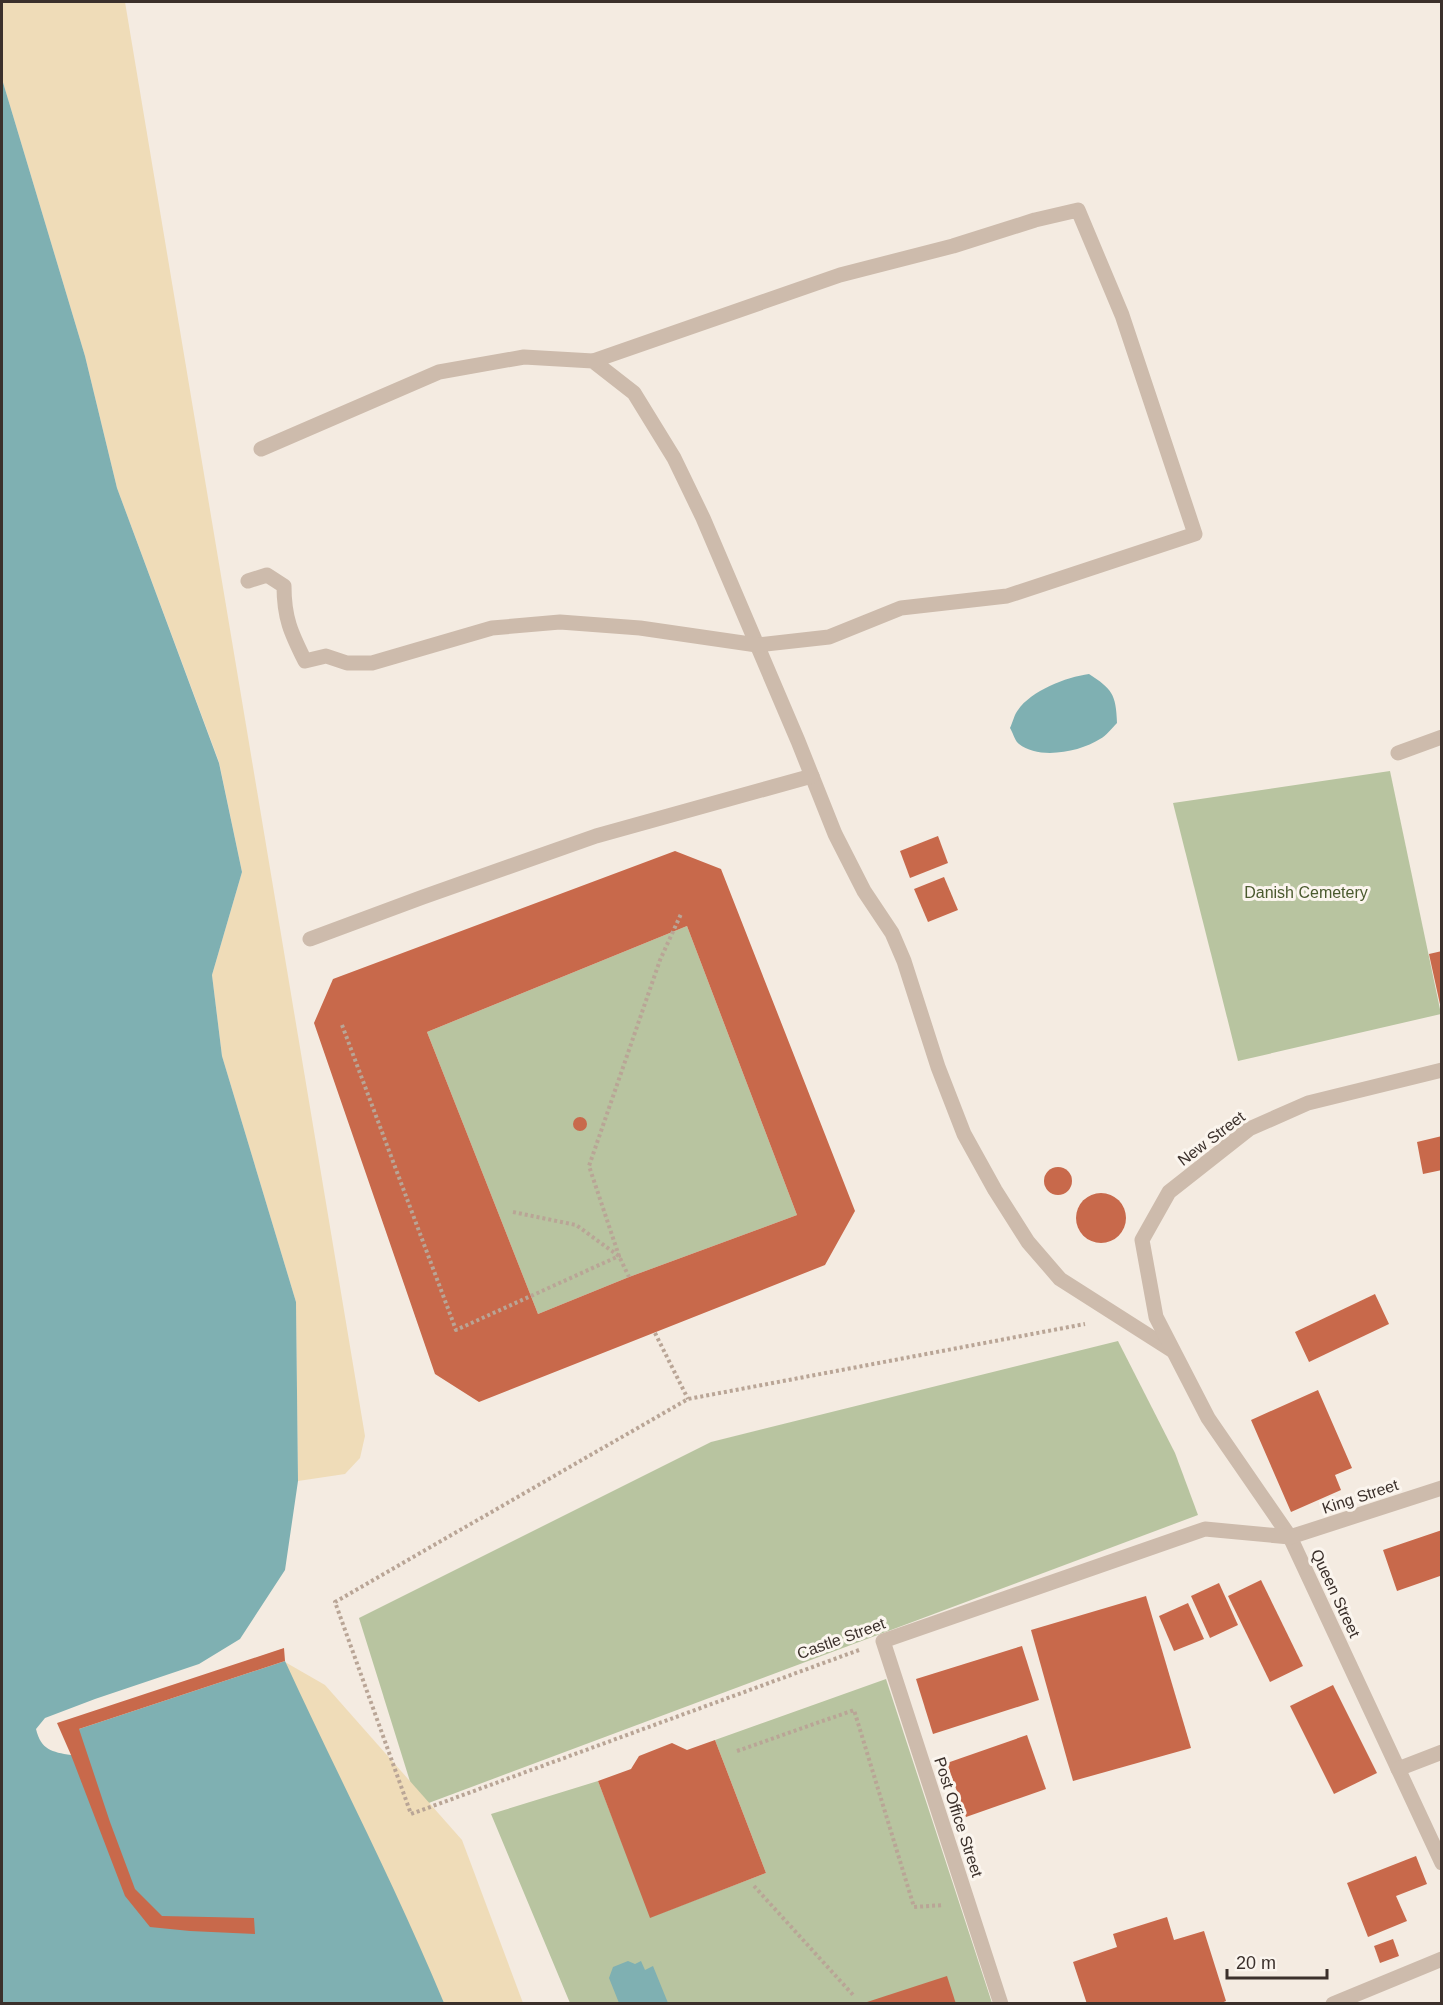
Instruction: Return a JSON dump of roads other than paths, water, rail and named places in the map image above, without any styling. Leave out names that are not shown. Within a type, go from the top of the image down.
[{"type":"street","points":[[248,581],[267,575],[284,586],[284,603],[289,630],[304,661],[326,656],[347,663],[372,663],[492,628],[560,622],[640,628],[757,645],[829,637],[901,608],[1007,596],[1195,534],[1122,315],[1078,210],[840,275],[593,361],[524,357],[439,372],[261,449]]},
{"type":"street","points":[[593,361],[634,393],[674,458],[703,518],[836,834],[864,891],[892,933],[904,961],[942,1078],[964,1134],[995,1190],[1028,1242],[1060,1279],[1173,1352]]},
{"type":"street","points":[[1398,753],[1442,737]]},
{"type":"street","points":[[309,939],[596,836],[812,776]]},
{"type":"street","name":"New Street","points":[[1173,1352],[1156,1317],[1142,1240],[1169,1192],[1249,1129],[1308,1103],[1442,1070]]},
{"type":"street","name":"Queen Street","points":[[1173,1352],[1208,1418],[1290,1537],[1442,1863]]},
{"type":"street","name":"King Street","points":[[1290,1537],[1442,1488]]},
{"type":"street","name":"Castle Street","points":[[883,1641],[1205,1529],[1290,1537]]},
{"type":"street","name":"Post Office Street","points":[[883,1641],[1002,2004]]},
{"type":"street","points":[[1398,1769],[1442,1752]]},
{"type":"street","points":[[1333,2004],[1442,1959]]},
{"type":"water","points":[[2,79],[85,356],[117,488],[219,763],[242,872],[212,975],[222,1056],[296,1302],[298,1481],[285,1570],[240,1639],[199,1664],[45,1718],[36,1729],[41,1742],[48,1749],[71,1755],[79,1729],[285,1661],[387,1874],[444,2003],[2,2003]]},
{"type":"water","points":[[1089,674],[1108,688],[1114,699],[1117,723],[1107,734],[1092,744],[1071,751],[1037,752],[1018,743],[1010,728],[1024,703],[1050,686]]},
{"type":"water","points":[[628,1961],[635,1964],[641,1961],[645,1970],[653,1966],[668,2003],[619,2003],[609,1978],[613,1967]]},
{"type":"park label","name":"Danish Cemetery","points":[[1306,892]]}]
